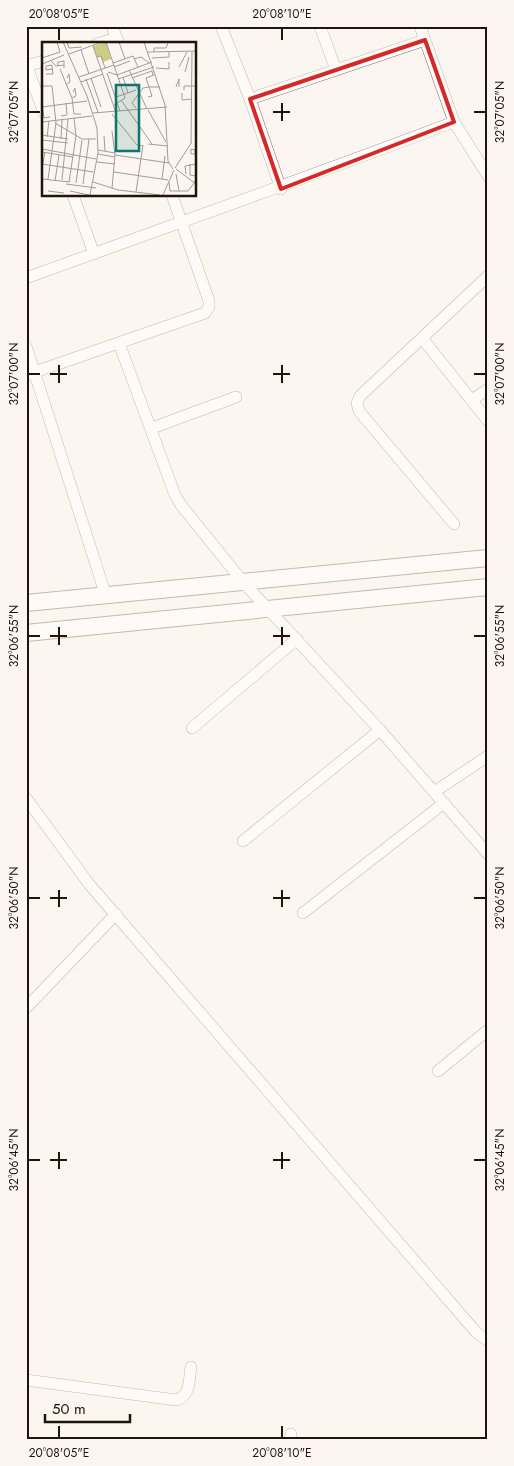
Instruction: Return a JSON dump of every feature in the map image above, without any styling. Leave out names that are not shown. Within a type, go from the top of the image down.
[{"type":"main road","points":[[26,603],[488,558]]},
{"type":"main road","points":[[26,633],[488,587]]},
{"type":"street","points":[[112,26],[118,41]]},
{"type":"street","points":[[221,26],[250,99],[280,188]]},
{"type":"street","points":[[320,26],[336,70]]},
{"type":"street","points":[[420,26],[454,122],[488,176]]},
{"type":"street","points":[[250,99],[425,40]]},
{"type":"street","points":[[42,61],[26,65],[42,108]]},
{"type":"street","points":[[26,278],[182,221],[280,188],[454,122]]},
{"type":"street","points":[[73,196],[94,254]]},
{"type":"street","points":[[30,373],[119,344],[205,312],[209,308],[209,301],[172,196]]},
{"type":"street","points":[[454,524],[359,410],[357,403],[360,396],[488,276]]},
{"type":"street","points":[[422,338],[488,422]]},
{"type":"street","points":[[119,344],[152,428],[175,495],[181,505],[243,582],[380,730],[488,854]]},
{"type":"street","points":[[26,346],[30,373],[106,596]]},
{"type":"street","points":[[472,400],[488,388]]},
{"type":"street","points":[[152,428],[236,397]]},
{"type":"street","points":[[192,728],[297,639]]},
{"type":"street","points":[[243,841],[380,730]]},
{"type":"street","points":[[434,792],[488,756]]},
{"type":"street","points":[[26,798],[89,884],[476,1332],[488,1341]]},
{"type":"street","points":[[303,913],[444,803]]},
{"type":"street","points":[[26,1008],[116,914]]},
{"type":"street","points":[[438,1071],[488,1030]]},
{"type":"street","points":[[26,1380],[176,1400],[182,1398],[188,1391],[191,1367]]},
{"type":"highlighted area","points":[[425,40],[454,122],[281,189],[250,99]]}]
